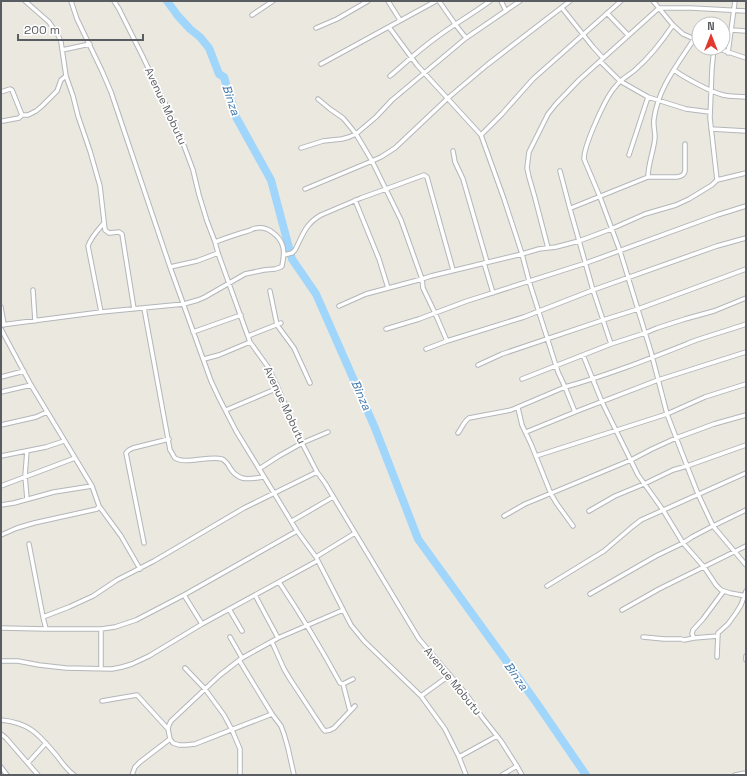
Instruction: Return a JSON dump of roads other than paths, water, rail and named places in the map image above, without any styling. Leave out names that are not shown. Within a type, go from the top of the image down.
[{"type":"street","points":[[25,1],[48,22],[55,30],[61,42],[66,76],[97,174],[102,199],[105,230],[109,233],[119,232],[122,234],[134,309]]},
{"type":"street","points":[[72,1],[78,19],[111,92],[170,267],[211,381],[236,431],[316,559],[351,625],[364,640],[421,696],[445,729],[459,757],[464,774]]},
{"type":"street","name":"Avenue Mobutu","points":[[114,1],[180,135],[193,170],[205,215],[250,342],[268,367],[302,443],[317,472],[382,576],[419,639],[466,694],[518,766],[522,775]]},
{"type":"street","points":[[252,15],[273,1]]},
{"type":"street","points":[[316,28],[336,19],[368,1]]},
{"type":"street","points":[[388,1],[400,20]]},
{"type":"street","points":[[321,64],[400,20],[438,1],[466,38]]},
{"type":"street","points":[[390,76],[412,56],[455,24],[474,13],[490,1]]},
{"type":"street","points":[[501,1],[506,10]]},
{"type":"street","points":[[301,148],[323,141],[342,139],[356,134],[392,100],[466,38],[520,1]]},
{"type":"street","points":[[305,189],[381,157],[402,142],[448,98],[487,65],[570,1]]},
{"type":"street","points":[[481,135],[533,79],[621,1]]},
{"type":"street","points":[[653,1],[658,5],[673,25],[683,34],[691,38]]},
{"type":"street","points":[[735,1],[731,30],[746,31]]},
{"type":"street","points":[[658,5],[746,11]]},
{"type":"street","points":[[548,248],[527,168],[530,152],[548,114],[556,104],[579,80],[658,5]]},
{"type":"street","points":[[562,8],[583,36],[603,58]]},
{"type":"street","points":[[607,13],[628,35]]},
{"type":"street","points":[[673,25],[653,53],[634,72],[620,81],[610,94],[594,128],[584,155],[585,163],[600,197],[620,251],[645,333],[667,414],[686,466],[713,526],[746,566]]},
{"type":"street","points":[[389,27],[424,73],[481,135],[522,254],[538,312],[560,379],[565,387],[575,412]]},
{"type":"street","points":[[62,50],[90,44]]},
{"type":"street","points":[[648,177],[648,167],[655,138],[654,118],[658,100],[666,81],[691,44]]},
{"type":"street","points":[[731,54],[746,58]]},
{"type":"street","points":[[714,56],[710,112],[717,180]]},
{"type":"street","points":[[600,61],[620,81],[648,97],[686,108],[710,112]]},
{"type":"street","points":[[674,70],[712,91],[724,95],[746,97]]},
{"type":"street","points":[[3,121],[18,118],[22,115],[28,115],[36,111],[57,91],[61,80],[66,76]]},
{"type":"street","points":[[1,92],[10,88],[12,90],[22,115]]},
{"type":"street","points":[[629,155],[648,97]]},
{"type":"street","points":[[318,99],[343,118],[356,134],[372,161],[400,220],[424,288],[447,341]]},
{"type":"street","points":[[711,129],[746,131]]},
{"type":"street","points":[[570,209],[648,177],[681,176],[685,171],[685,144]]},
{"type":"street","points":[[453,151],[463,179],[493,293]]},
{"type":"street","points":[[560,171],[593,290],[611,344]]},
{"type":"street","points":[[339,306],[366,294],[430,276],[539,249],[556,248],[579,241],[645,214],[676,205],[712,185],[717,180],[746,173]]},
{"type":"street","points":[[285,255],[292,253],[295,250],[303,232],[310,223],[321,215],[355,200],[424,175],[426,176],[453,270]]},
{"type":"street","points":[[355,200],[379,259],[388,288]]},
{"type":"street","points":[[386,329],[436,313],[467,301],[586,263],[717,215],[746,206]]},
{"type":"street","points":[[101,312],[88,246],[94,234],[104,224]]},
{"type":"street","points":[[1,307],[3,325],[101,312],[184,304],[198,300],[245,274],[279,268],[282,266],[285,255],[284,246],[281,241],[274,233],[264,228],[254,228],[215,242]]},
{"type":"street","points":[[426,349],[538,312],[593,290],[717,246],[746,238]]},
{"type":"street","points":[[170,267],[197,261],[218,253]]},
{"type":"street","points":[[478,366],[502,354],[638,309],[746,269]]},
{"type":"street","points":[[33,290],[36,321]]},
{"type":"street","points":[[270,292],[279,324],[294,348],[310,383]]},
{"type":"street","points":[[522,379],[611,344],[685,319],[714,311],[746,298]]},
{"type":"street","points":[[144,308],[170,450],[175,458],[189,460],[220,458],[226,462],[233,472],[242,478],[247,479],[264,477]]},
{"type":"street","points":[[193,332],[241,315]]},
{"type":"street","points":[[248,336],[279,324]]},
{"type":"street","points":[[458,432],[465,420],[469,418],[518,408],[565,387],[592,379],[746,324]]},
{"type":"street","points":[[1,329],[31,385],[92,486],[99,506],[121,536],[140,569]]},
{"type":"street","points":[[204,359],[219,355],[250,342]]},
{"type":"street","points":[[526,432],[658,380],[746,352]]},
{"type":"street","points":[[583,355],[602,402],[638,476],[663,510],[683,543],[723,592],[745,594],[736,613],[728,624],[720,630],[718,636],[717,657]]},
{"type":"street","points":[[1,377],[24,371]]},
{"type":"street","points":[[536,456],[667,414],[705,397],[746,384]]},
{"type":"street","points":[[1,392],[31,385]]},
{"type":"street","points":[[226,410],[278,388]]},
{"type":"street","points":[[518,408],[522,425],[551,494],[573,526]]},
{"type":"street","points":[[1,425],[36,417],[47,412]]},
{"type":"street","points":[[504,516],[526,504],[631,460],[676,438],[714,424],[746,415]]},
{"type":"street","points":[[259,470],[279,456],[302,443],[328,432]]},
{"type":"street","points":[[144,543],[126,453],[133,448],[169,439]]},
{"type":"street","points":[[1,456],[46,447],[64,441]]},
{"type":"street","points":[[590,511],[615,496],[674,470],[746,445]]},
{"type":"street","points":[[27,451],[25,476],[27,499]]},
{"type":"street","points":[[1,486],[75,458]]},
{"type":"street","points":[[43,617],[93,596],[118,580],[170,552],[232,514],[317,472]]},
{"type":"street","points":[[548,586],[604,551],[641,520],[746,473]]},
{"type":"street","points":[[1,505],[54,492],[92,486]]},
{"type":"street","points":[[292,521],[333,497]]},
{"type":"street","points":[[1,535],[34,523],[98,509],[99,506]]},
{"type":"street","points":[[590,594],[656,556],[746,510]]},
{"type":"street","points":[[1,628],[101,629],[136,620],[184,595],[298,531]]},
{"type":"street","points":[[1,661],[18,661],[38,666],[66,668],[112,669],[132,664],[149,656],[202,624],[279,582],[355,533]]},
{"type":"street","points":[[29,544],[46,629]]},
{"type":"street","points":[[622,610],[659,589],[746,546]]},
{"type":"street","points":[[279,582],[308,625],[340,683],[343,684],[350,711]]},
{"type":"street","points":[[694,638],[692,634],[693,630],[723,592]]},
{"type":"street","points":[[184,595],[202,624]]},
{"type":"street","points":[[255,595],[278,638]]},
{"type":"street","points":[[229,609],[242,631]]},
{"type":"street","points":[[272,714],[195,744],[178,745],[173,743],[170,739],[168,728],[171,721],[230,666],[278,638],[343,610]]},
{"type":"street","points":[[101,629],[101,668]]},
{"type":"street","points":[[643,637],[684,640],[718,636]]},
{"type":"street","points":[[230,637],[240,659],[272,714],[281,726],[294,775]]},
{"type":"street","points":[[272,642],[284,669],[325,731],[330,730],[341,721],[355,706]]},
{"type":"street","points":[[185,668],[205,689],[224,715],[232,730],[240,749],[240,775]]},
{"type":"street","points":[[421,696],[450,675]]},
{"type":"street","points":[[343,684],[353,680]]},
{"type":"street","points":[[102,702],[137,695],[168,728]]},
{"type":"street","points":[[1,720],[13,721],[22,724],[39,735],[65,767],[74,775]]},
{"type":"street","points":[[1,734],[38,775]]},
{"type":"street","points":[[459,757],[497,736]]},
{"type":"street","points":[[132,775],[135,767],[140,762],[170,739]]},
{"type":"street","points":[[28,763],[46,743]]},
{"type":"street","points":[[502,775],[518,766]]},
{"type":"street","points":[[1,767],[7,775]]},
{"type":"street","points":[[735,775],[746,773]]},
{"type":"waterway","name":"Binza","points":[[167,1],[178,16],[209,48],[219,74],[224,77],[236,117],[271,180],[292,259],[316,294],[375,428],[418,539],[536,702],[586,775]]}]
